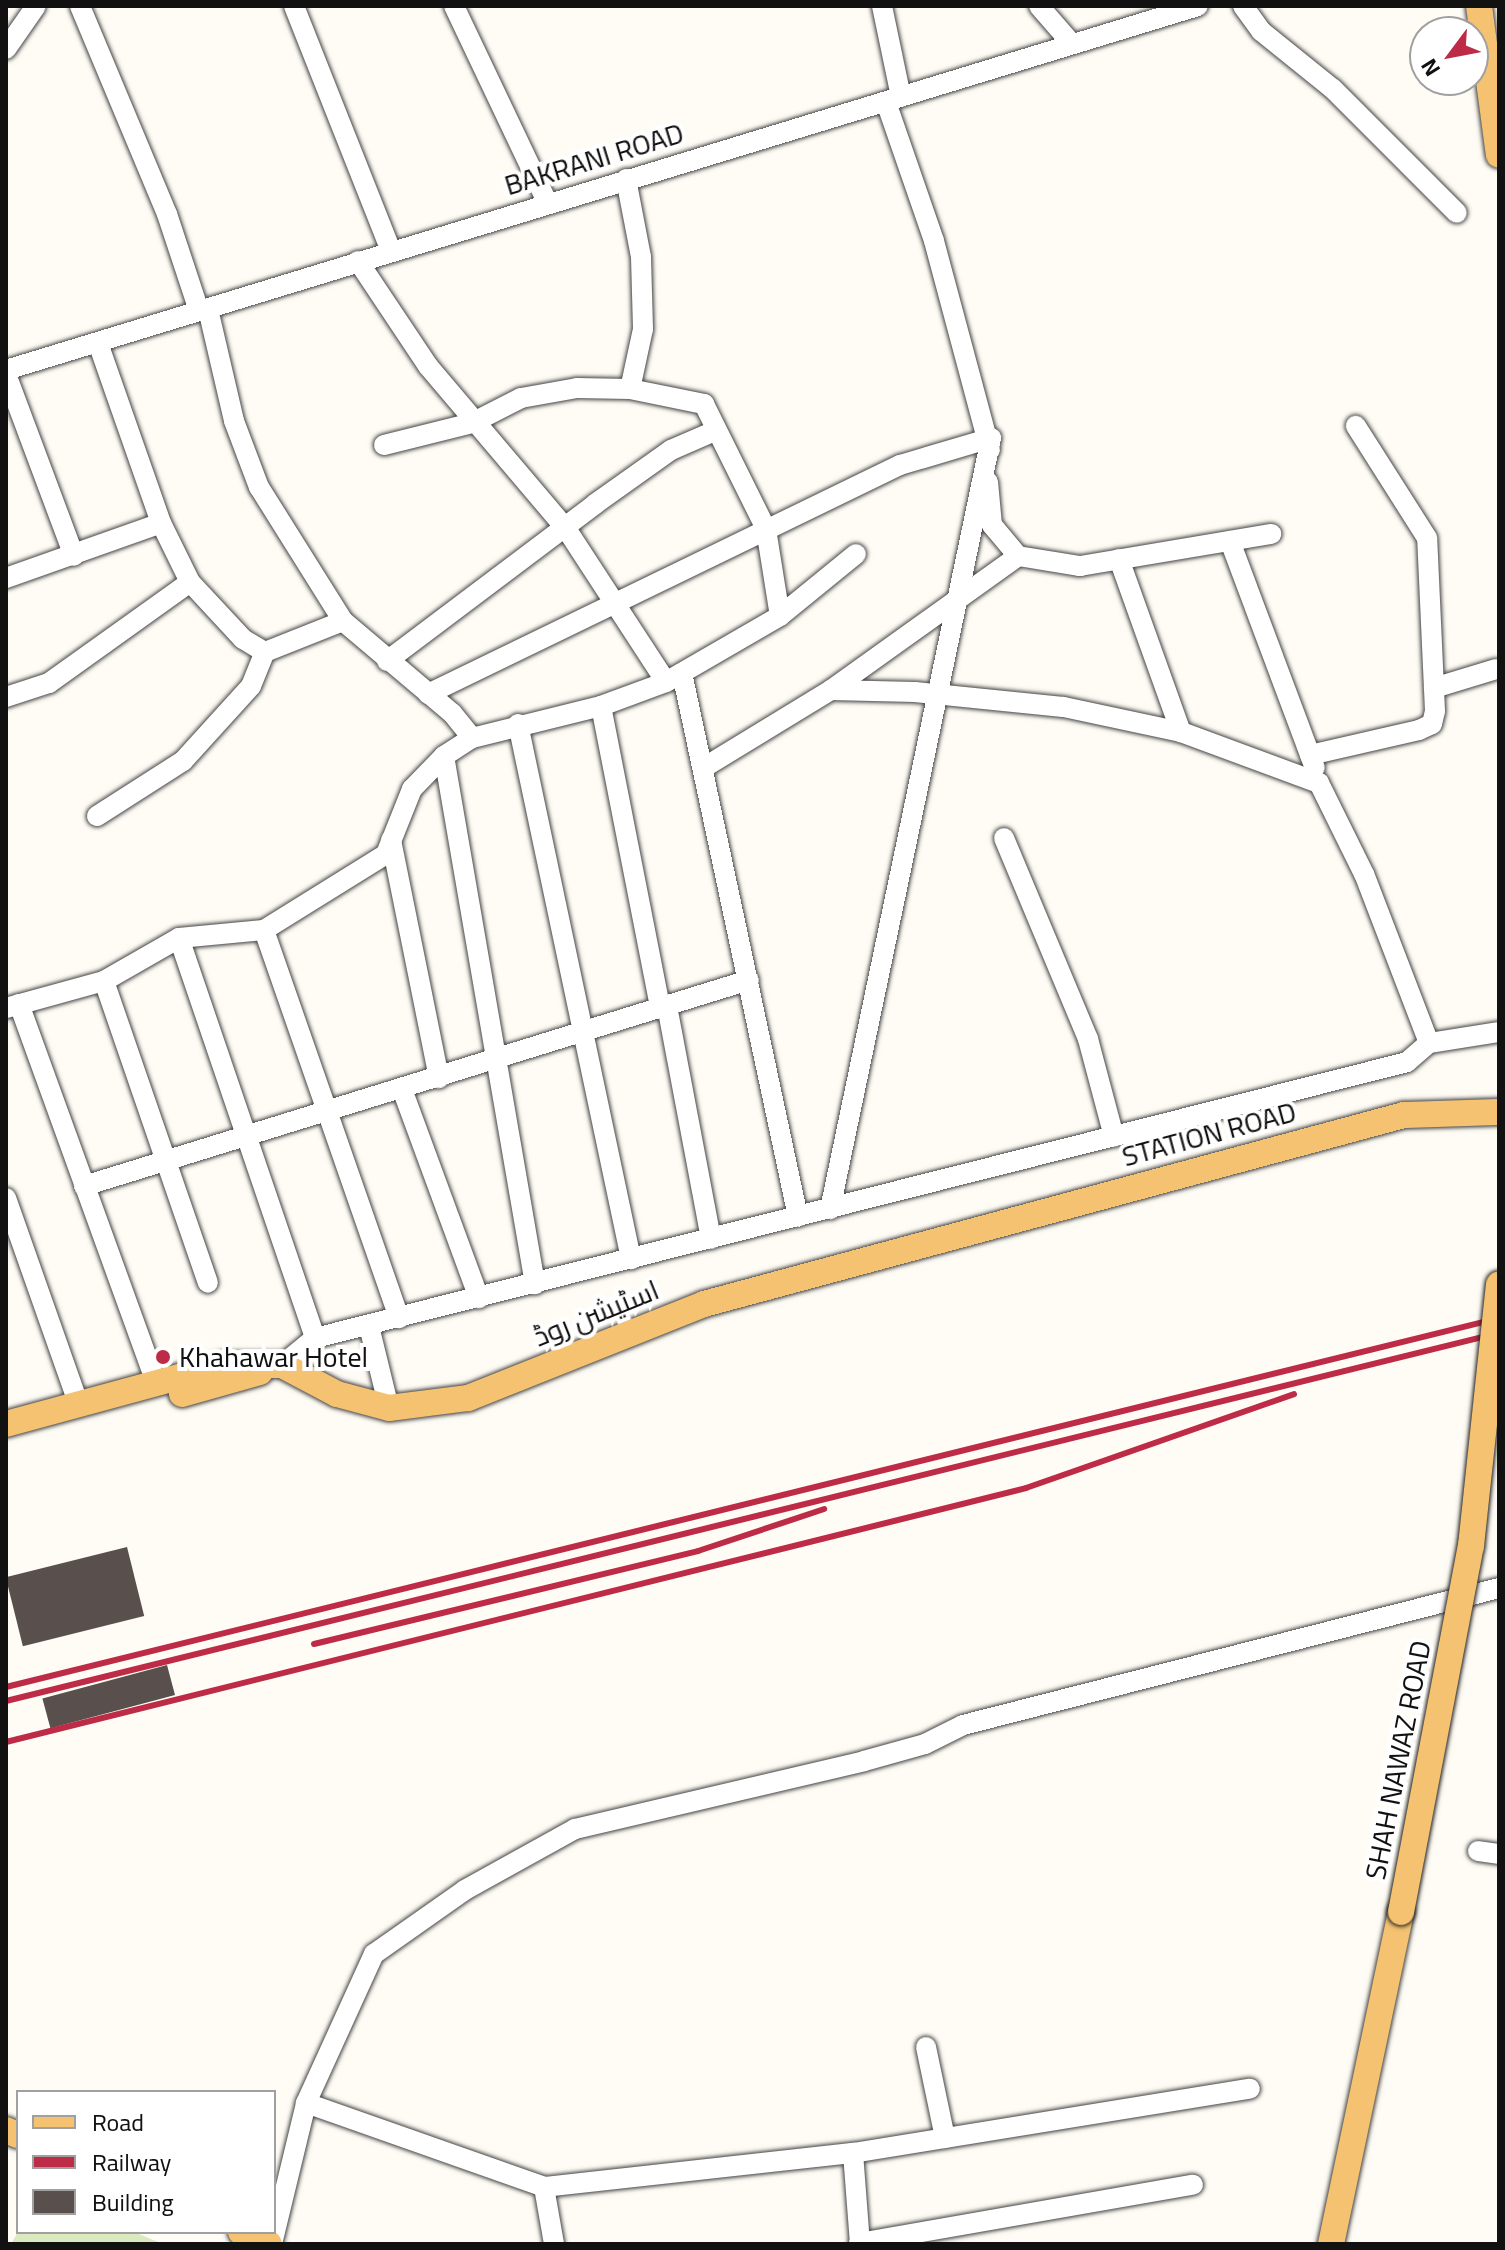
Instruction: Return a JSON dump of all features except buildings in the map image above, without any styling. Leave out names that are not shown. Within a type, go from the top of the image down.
[{"type":"main road","points":[[1479,6],[1499,155]]},
{"type":"main road","name":"STATION ROAD","points":[[938,1240],[1404,1115],[1499,1112]]},
{"type":"main road","name":"اسٹیشن روڈ","points":[[6,1424],[223,1365],[282,1365],[337,1394],[389,1408],[468,1398],[704,1304],[938,1240]]},
{"type":"main road","name":"SHAH NAWAZ ROAD","points":[[1331,2244],[1401,1912],[1471,1546],[1499,1284]]},
{"type":"main road","points":[[6,1439],[282,1365]]},
{"type":"main road","points":[[246,2234],[270,2244]]},
{"type":"street","points":[[6,49],[36,6]]},
{"type":"street","points":[[80,6],[204,310],[234,421],[259,487],[343,621],[428,694],[472,738]]},
{"type":"street","points":[[294,6],[391,251]]},
{"type":"street","points":[[454,6],[547,202]]},
{"type":"street","points":[[882,6],[894,99],[991,438],[992,525],[1018,556],[1080,566],[1271,534]]},
{"type":"street","points":[[1039,6],[1072,44]]},
{"type":"street","name":"BAKRANI ROAD","points":[[6,372],[547,202],[1198,6]]},
{"type":"street","points":[[1243,6],[1261,31],[1333,89],[1457,213]]},
{"type":"street","points":[[626,179],[641,257],[643,329],[630,389]]},
{"type":"street","points":[[358,261],[472,423],[567,530],[614,604],[674,678],[705,767],[798,1217]]},
{"type":"street","points":[[98,343],[161,523],[190,582],[243,639],[265,652]]},
{"type":"street","points":[[6,372],[74,556]]},
{"type":"street","points":[[384,445],[472,423],[521,398],[577,388],[630,389],[704,404],[766,529],[780,616]]},
{"type":"street","points":[[1310,755],[1432,724],[1434,688],[1427,538],[1356,426]]},
{"type":"street","points":[[387,661],[671,450],[715,431]]},
{"type":"street","points":[[428,694],[900,465],[991,438]]},
{"type":"street","points":[[830,1209],[991,438]]},
{"type":"street","points":[[6,578],[161,523]]},
{"type":"street","points":[[1230,541],[1319,783],[1364,874],[1429,1043]]},
{"type":"street","points":[[156,1383],[84,1186],[12,1006],[104,981],[179,938],[264,930],[372,865],[391,840],[412,789],[444,756],[472,738],[518,724],[601,706],[674,678],[780,616],[856,554]]},
{"type":"street","points":[[705,767],[831,690],[1018,556]]},
{"type":"street","points":[[1119,559],[1181,732]]},
{"type":"street","points":[[6,697],[49,683],[190,582]]},
{"type":"street","points":[[97,816],[183,761],[251,686],[265,652],[343,621]]},
{"type":"street","points":[[1434,688],[1496,669]]},
{"type":"street","points":[[831,690],[937,694],[1063,707],[1181,732],[1319,783]]},
{"type":"street","points":[[601,706],[711,1239]]},
{"type":"street","points":[[518,724],[631,1259]]},
{"type":"street","points":[[444,756],[535,1284]]},
{"type":"street","points":[[1004,838],[1088,1039],[1114,1137]]},
{"type":"street","points":[[391,840],[439,1078]]},
{"type":"street","points":[[264,930],[399,1318]]},
{"type":"street","points":[[179,938],[243,1141],[315,1338]]},
{"type":"street","points":[[84,1186],[243,1141],[326,1112],[749,980]]},
{"type":"street","points":[[104,981],[208,1283]]},
{"type":"street","points":[[282,1365],[315,1338],[1407,1062],[1429,1043],[1499,1032]]},
{"type":"street","points":[[402,1089],[479,1298]]},
{"type":"street","points":[[6,1198],[79,1405]]},
{"type":"street","points":[[369,1326],[389,1408]]},
{"type":"street","points":[[276,2220],[306,2103],[374,1954],[465,1890],[575,1829],[864,1761],[925,1744],[963,1725],[1499,1588]]},
{"type":"street","points":[[926,2047],[945,2138]]},
{"type":"street","points":[[306,2103],[544,2187],[853,2153],[1250,2089]]},
{"type":"street","points":[[853,2153],[860,2244],[1193,2185]]},
{"type":"street","points":[[544,2187],[554,2244]]},
{"type":"green space","points":[[17,2234],[139,2234],[163,2244],[11,2244]]},
{"type":"railway","points":[[6,1687],[1499,1318]]},
{"type":"railway","points":[[6,1701],[1499,1333]]},
{"type":"railway","points":[[6,1742],[1026,1488],[1294,1394]]},
{"type":"railway","points":[[314,1644],[698,1551],[824,1509]]},
{"type":"place","name":"Khahawar Hotel","points":[[163,1357]]}]
